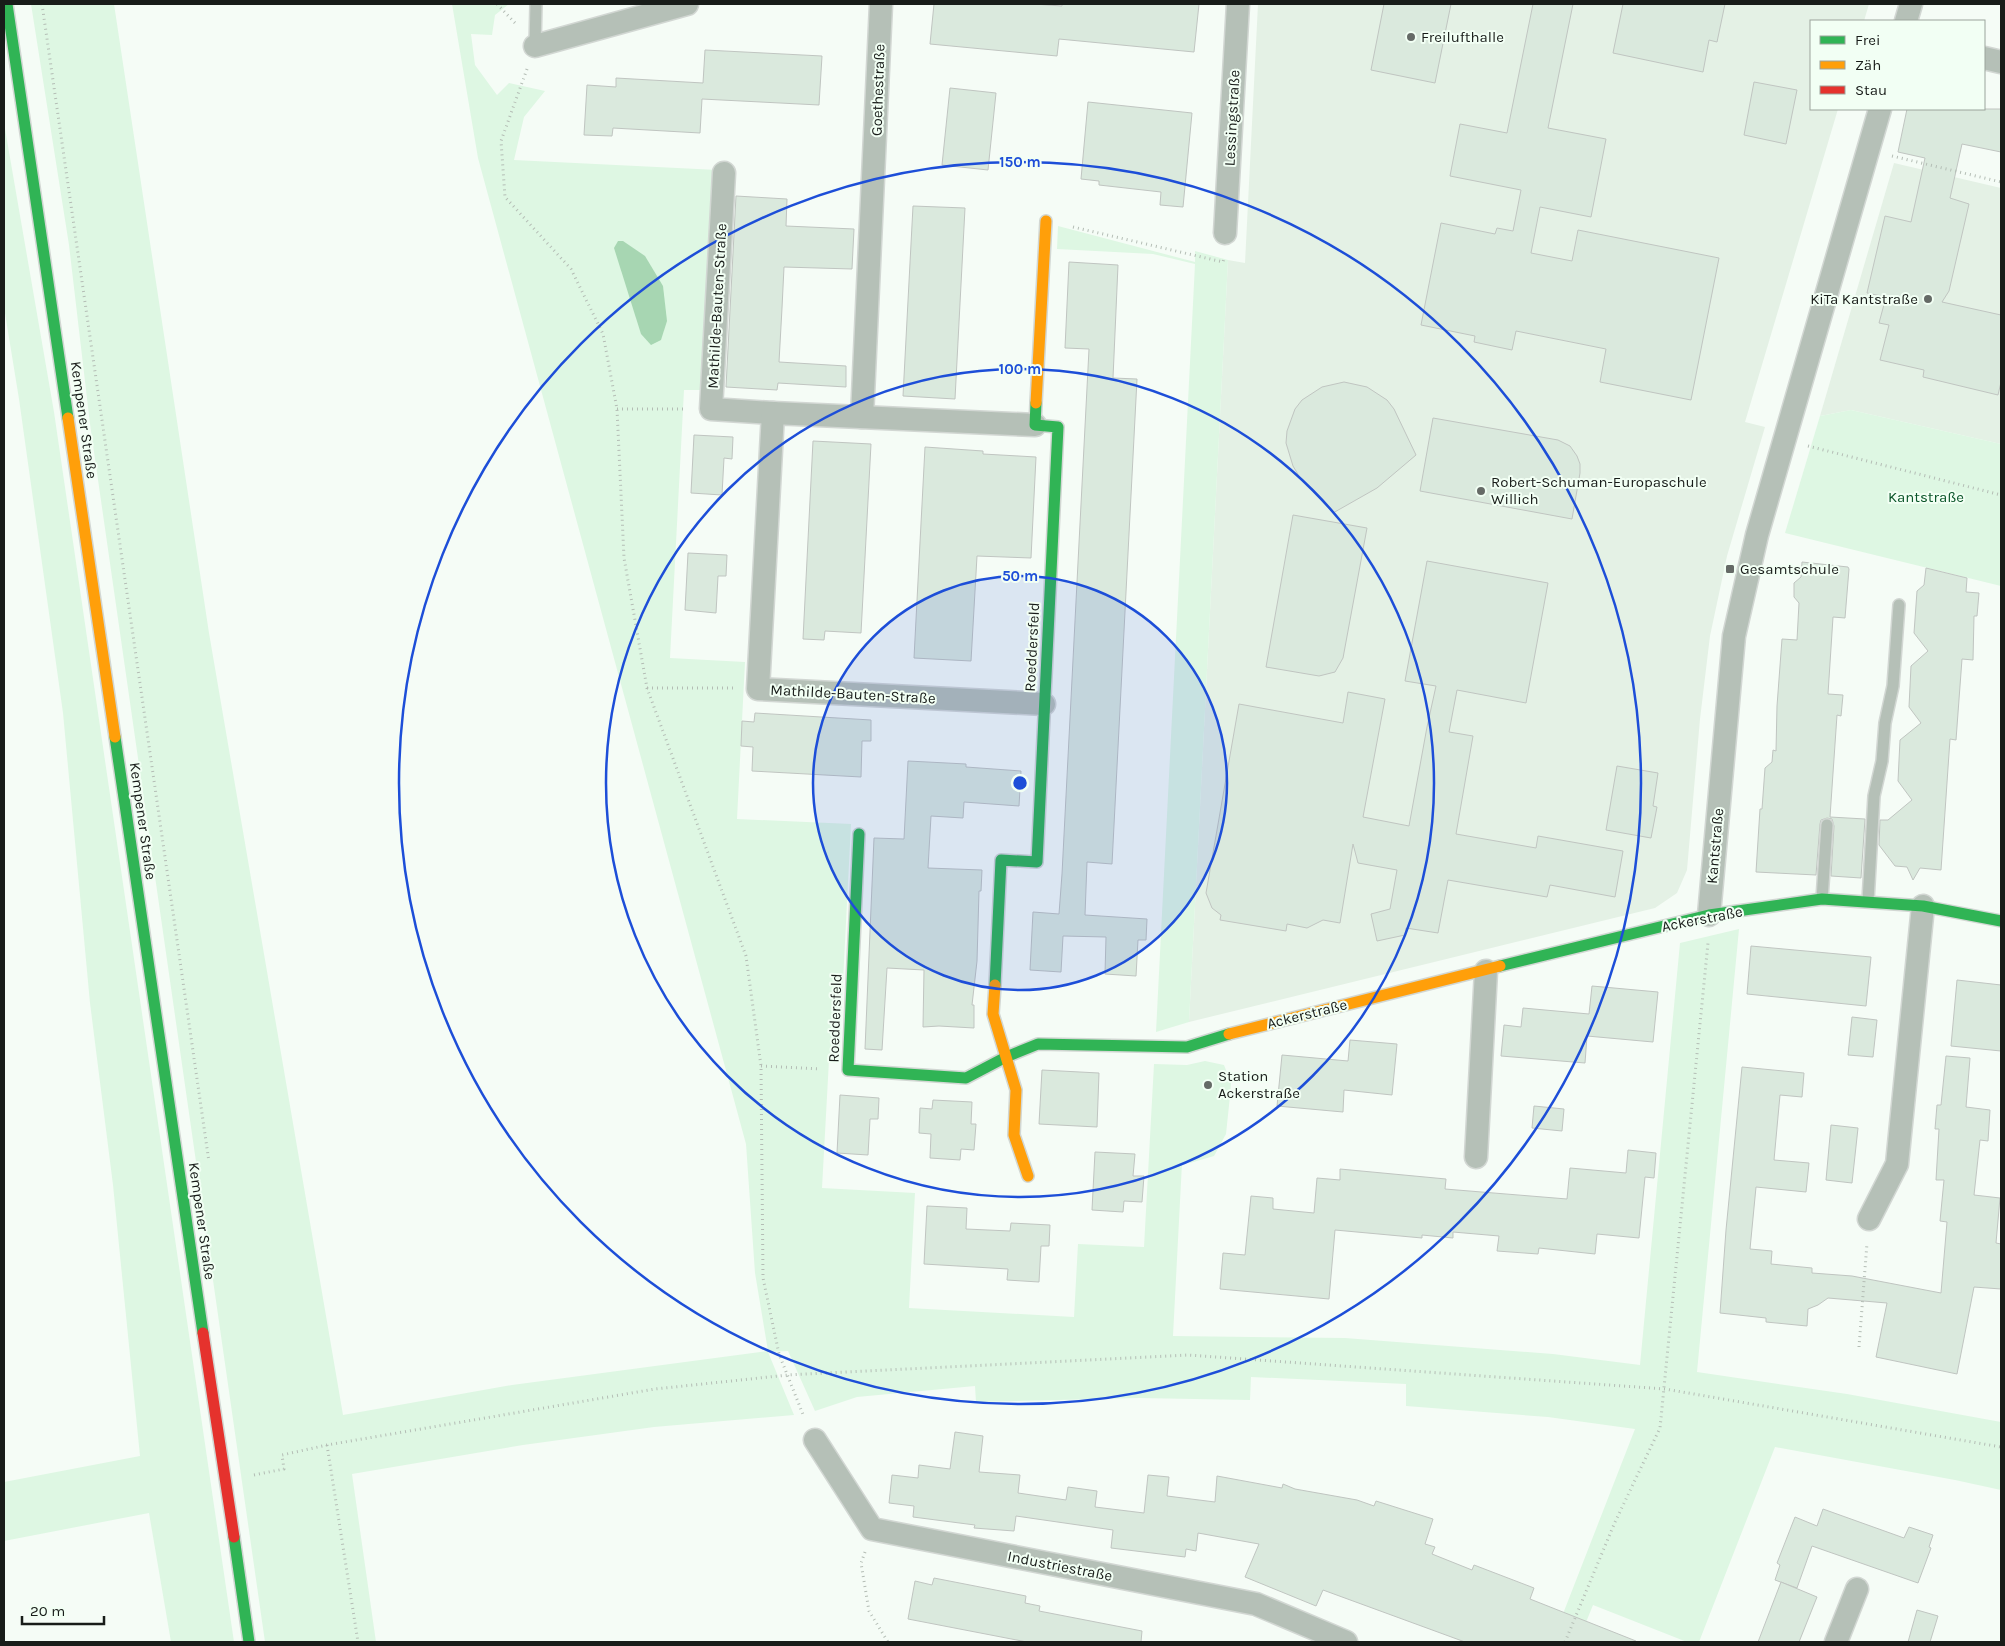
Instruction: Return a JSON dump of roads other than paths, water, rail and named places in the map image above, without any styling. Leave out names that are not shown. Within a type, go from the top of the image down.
[{"type":"street","name":"Kempener Straße","points":[[7,4],[249,1642]]},
{"type":"street","points":[[535,46],[687,4]]},
{"type":"street","name":"Goethestraße","points":[[862,417],[882,4]]},
{"type":"street","name":"Lessingstraße","points":[[1226,233],[1238,4]]},
{"type":"street","points":[[1906,20],[1911,4]]},
{"type":"street","points":[[1985,58],[2001,62]]},
{"type":"street","name":"Kantstraße","points":[[1708,915],[1734,636],[1757,536],[1880,110]]},
{"type":"street","name":"Mathilde-Bauten-Straße","points":[[724,173],[711,409],[1036,425]]},
{"type":"street","points":[[1036,425],[1046,221]]},
{"type":"street","name":"Mathilde-Bauten-Straße","points":[[773,413],[758,688],[1044,704]]},
{"type":"street","name":"Roeddersfeld","points":[[1028,1176],[1014,1135],[1016,1090],[993,1014],[1001,860],[1037,862],[1058,427],[1036,425]]},
{"type":"street","name":"Roeddersfeld","points":[[859,834],[848,1070],[966,1078],[1006,1057],[1038,1044],[1187,1047]]},
{"type":"street","name":"Ackerstraße","points":[[1187,1047],[1250,1028],[1708,915],[1822,899],[1922,906],[2001,921]]},
{"type":"street","points":[[1869,1219],[1897,1164],[1922,906]]},
{"type":"street","points":[[1476,1157],[1486,970]]},
{"type":"street","name":"Industriestraße","points":[[815,1440],[872,1529],[1256,1604],[1346,1642]]},
{"type":"street","points":[[1836,1642],[1857,1589]]},
{"type":"lane","points":[[535,46],[536,4]]},
{"type":"lane","points":[[1868,901],[1874,796],[1882,761],[1885,723],[1893,686],[1899,605]]},
{"type":"lane","points":[[1822,899],[1827,825]]},
{"type":"place","name":"Freilufthalle","points":[[1411,37]]},
{"type":"place","name":"KiTa Kantstraße","points":[[1928,299]]},
{"type":"place","name":"Robert-Schuman-Europaschule Willich","points":[[1481,491]]},
{"type":"place","name":"Gesamtschule","points":[[1730,569]]},
{"type":"place","name":"Station Ackerstraße","points":[[1208,1085]]}]
